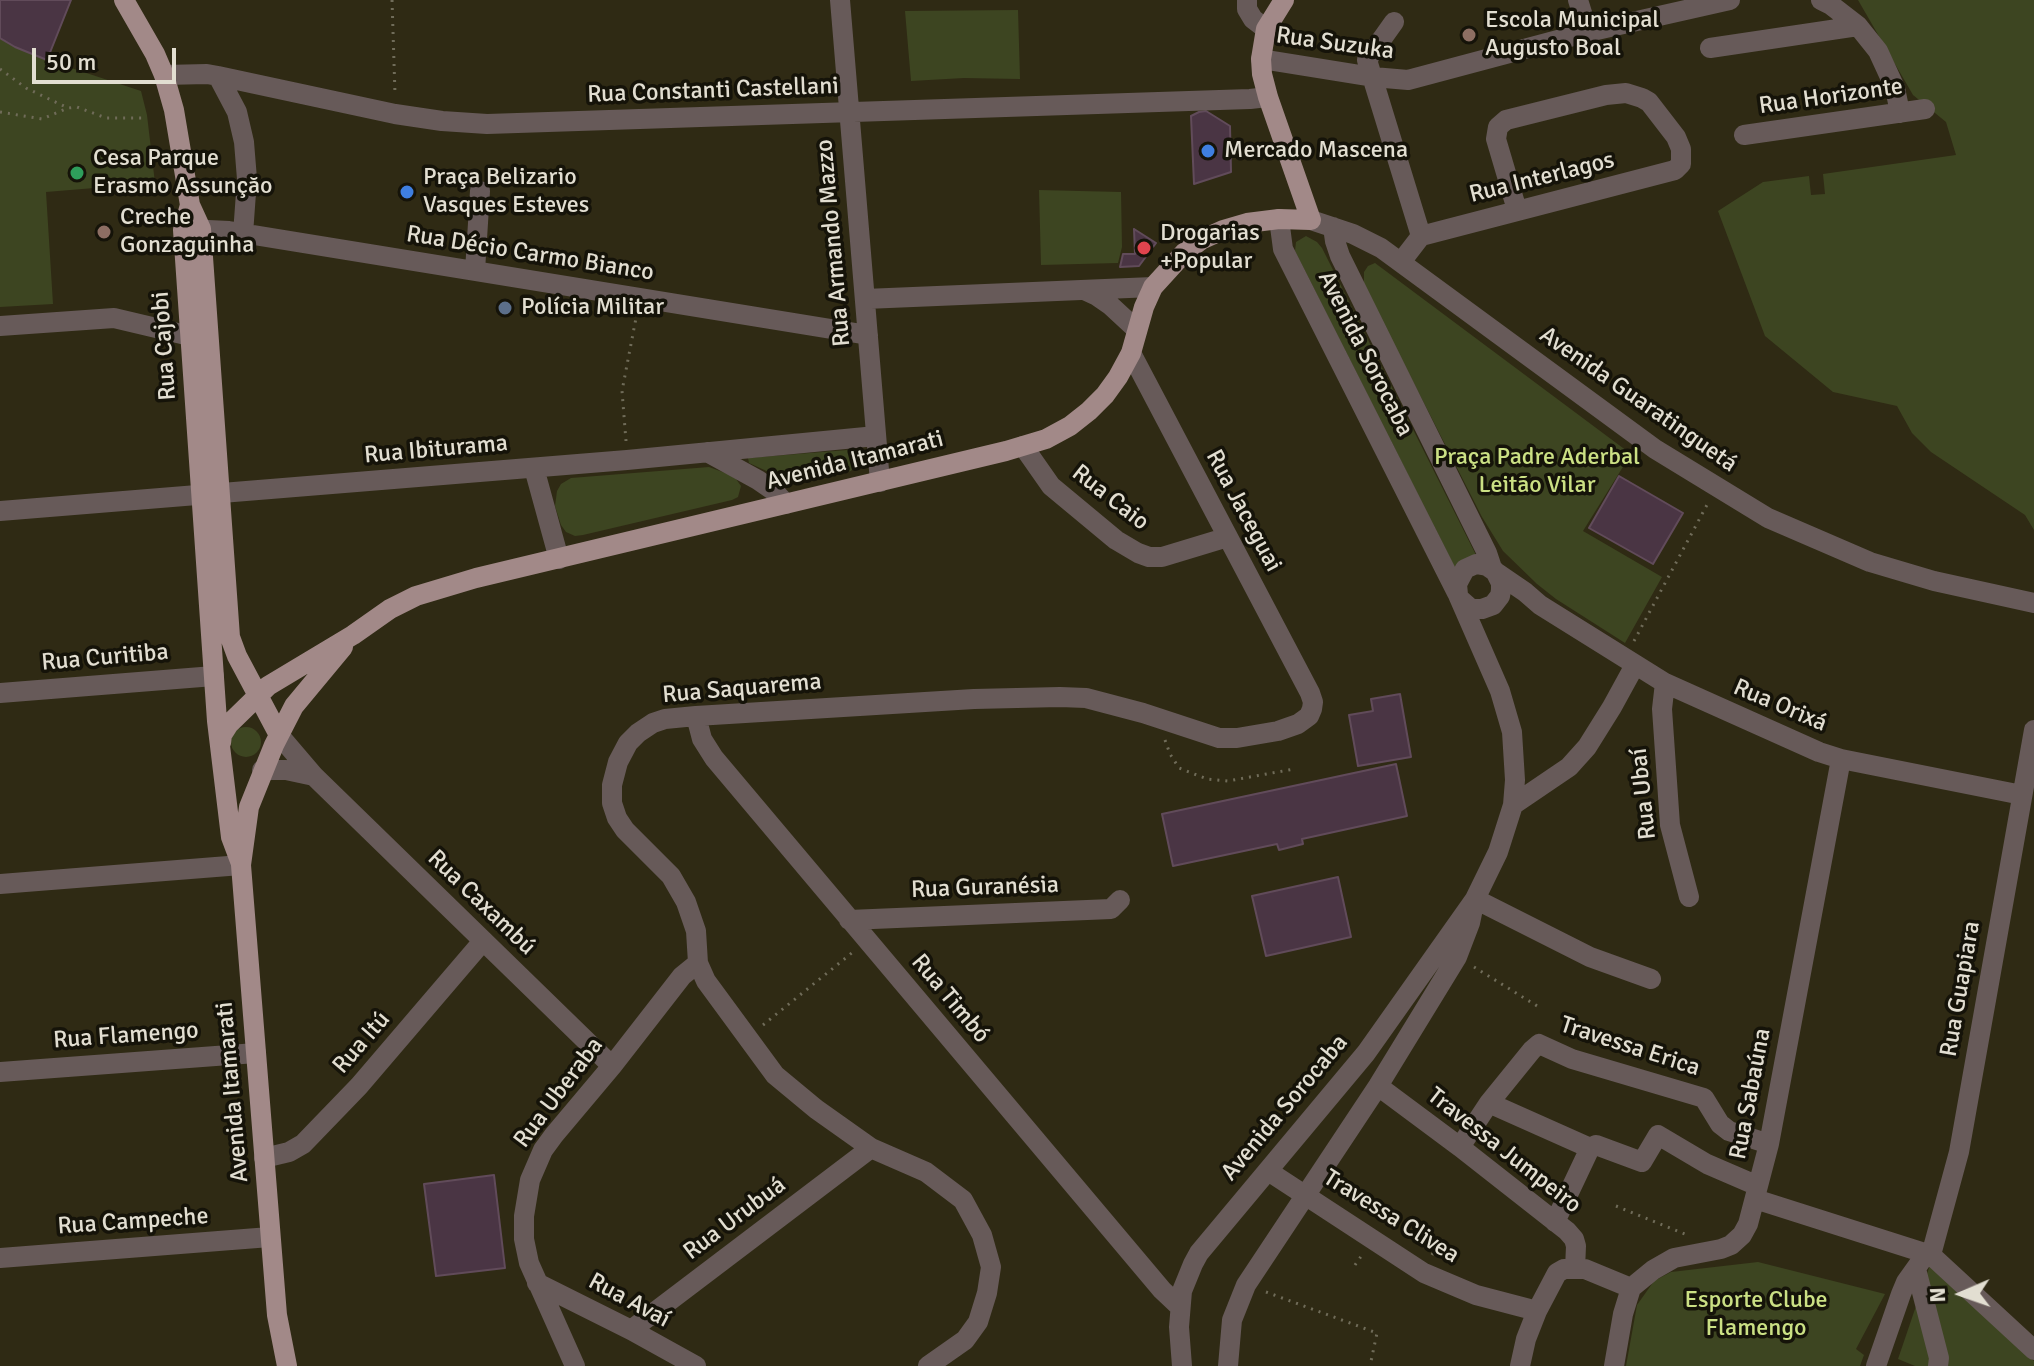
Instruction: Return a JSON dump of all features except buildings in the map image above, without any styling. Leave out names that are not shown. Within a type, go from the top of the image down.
[{"type":"main road","points":[[124,0],[164,75]]},
{"type":"main road","points":[[1284,0],[1266,29],[1261,59],[1268,97],[1311,220]]},
{"type":"main road","name":"Rua Cajobi","points":[[164,75],[174,110],[190,205],[211,495],[214,676],[222,749]]},
{"type":"main road","name":"Avenida Guaratinguetá","points":[[1279,219],[1311,220]]},
{"type":"main road","name":"Avenida Itamarati","points":[[240,713],[257,695],[278,680],[390,609],[416,596],[476,578],[880,482],[1046,439],[1070,426],[1105,395],[1131,353],[1153,287],[1184,253],[1201,240],[1223,230],[1279,219]]},
{"type":"main road","name":"Rua Cajobi","points":[[211,495],[230,637],[279,735]]},
{"type":"main road","name":"Avenida Itamarati","points":[[279,735],[294,706],[353,635]]},
{"type":"main road","points":[[214,676],[235,673],[247,676]]},
{"type":"main road","points":[[240,713],[266,722],[279,735],[262,770],[247,772],[233,767],[222,749],[225,729],[240,713]]},
{"type":"main road","name":"Avenida Itamarati","points":[[222,749],[231,837],[241,865]]},
{"type":"main road","name":"Avenida Itamarati","points":[[262,770],[249,807],[241,865],[277,1315],[287,1366]]},
{"type":"main road","name":"Avenida Itamarati","points":[[273,1366],[277,1315]]},
{"type":"street","name":"Rua Armando Mazzo","points":[[840,0],[880,482]]},
{"type":"street","points":[[1247,0],[1247,9],[1253,19],[1266,29]]},
{"type":"street","points":[[1578,0],[1588,32]]},
{"type":"street","name":"Rua Suzuka","points":[[1261,59],[1408,80],[1588,32],[1730,0]]},
{"type":"street","points":[[1821,0],[1858,26],[1878,51],[1895,88],[1900,113]]},
{"type":"street","points":[[1394,22],[1367,60],[1421,236],[1401,262]]},
{"type":"street","points":[[1710,48],[1858,26]]},
{"type":"street","name":"Rua Constanti Castellani","points":[[164,75],[207,74],[395,114],[487,124],[1268,97]]},
{"type":"street","points":[[218,76],[237,112],[244,142],[247,179],[243,234]]},
{"type":"street","name":"Rua Interlagos","points":[[1421,236],[1675,170],[1681,164],[1681,149],[1676,137],[1649,102],[1626,93],[1606,95],[1501,123],[1496,133],[1517,210]]},
{"type":"street","name":"Rua Horizonte","points":[[1744,135],[1925,109]]},
{"type":"street","points":[[475,271],[480,191]]},
{"type":"street","name":"Avenida Sorocaba","points":[[1182,1366],[1179,1327],[1182,1291],[1199,1253],[1366,1053],[1475,899],[1498,852],[1513,805],[1512,732],[1505,704],[1459,598],[1283,249],[1279,219]]},
{"type":"street","name":"Avenida Guaratinguetá","points":[[1311,220],[1369,242],[1401,262],[1655,449],[1768,518],[1870,562],[1934,581],[2034,603]]},
{"type":"street","name":"Avenida Sorocaba","points":[[1333,227],[1340,256],[1493,570]]},
{"type":"street","name":"Rua Décio Carmo Bianco","points":[[192,229],[243,234],[868,335]]},
{"type":"street","points":[[865,299],[1153,287]]},
{"type":"street","points":[[1084,290],[1110,305],[1137,330]]},
{"type":"street","points":[[0,326],[114,318],[200,335]]},
{"type":"street","name":"Rua Jaceguai","points":[[1131,353],[1310,693]]},
{"type":"street","name":"Rua Ibiturama","points":[[0,511],[534,468],[876,436]]},
{"type":"street","name":"Rua Caio","points":[[1023,446],[1051,486],[1116,540],[1138,553],[1162,557],[1228,537]]},
{"type":"street","points":[[706,452],[758,480],[786,504]]},
{"type":"street","points":[[534,468],[559,559]]},
{"type":"street","points":[[1476,564],[1493,570],[1501,583],[1494,603],[1482,609],[1470,608],[1459,598],[1457,584],[1461,573],[1476,564]]},
{"type":"street","name":"Rua Orixá","points":[[1493,570],[1540,605],[1665,683],[1799,745],[1841,759],[2022,795]]},
{"type":"street","name":"Rua Orixá","points":[[1494,603],[1518,601],[1540,605]]},
{"type":"street","name":"Avenida Sorocaba","points":[[1486,657],[1485,623],[1494,603]]},
{"type":"street","points":[[1513,805],[1569,767],[1587,747],[1612,707],[1630,661]]},
{"type":"street","name":"Rua Curitiba","points":[[0,693],[214,676]]},
{"type":"street","name":"Rua Ubaí","points":[[1665,683],[1662,709],[1670,825],[1689,897]]},
{"type":"street","name":"Rua Saquarema","points":[[928,1366],[965,1340],[978,1322],[991,1267],[982,1235],[963,1200],[926,1172],[871,1148],[816,1109],[775,1075],[747,1038],[706,981],[698,963],[696,931],[686,902],[671,876],[617,818],[612,803],[612,785],[618,762],[628,743],[653,723],[665,719],[958,700],[1060,697],[1086,698],[1219,738],[1237,738],[1298,724],[1309,716],[1312,709],[1310,693]]},
{"type":"street","name":"Rua Timbó","points":[[696,716],[702,739],[714,758],[1162,1290],[1180,1307]]},
{"type":"street","name":"Rua Guapiara","points":[[1876,1366],[1901,1294],[1924,1259],[1959,1152],[2034,730]]},
{"type":"street","name":"Rua Caxambú","points":[[279,735],[314,776],[612,1066]]},
{"type":"street","name":"Rua Sabaúna","points":[[1721,1249],[1742,1235],[1748,1224],[1769,1144],[1841,759]]},
{"type":"street","points":[[262,770],[286,770],[314,776]]},
{"type":"street","points":[[0,884],[241,865]]},
{"type":"street","points":[[1475,899],[1590,957],[1651,979]]},
{"type":"street","name":"Avenida Sorocaba","points":[[1228,1366],[1232,1320],[1246,1285],[1378,1086],[1457,957],[1475,899]]},
{"type":"street","name":"Rua Guranésia","points":[[849,920],[1111,909],[1120,900]]},
{"type":"street","name":"Rua Itú","points":[[264,1158],[289,1152],[303,1144],[359,1086],[483,941]]},
{"type":"street","name":"Rua Uberaba","points":[[575,1366],[529,1263],[524,1239],[524,1216],[530,1180],[543,1150],[682,976],[698,963]]},
{"type":"street","name":"Travessa Erica","points":[[1460,1147],[1489,1103],[1539,1044],[1572,1059],[1704,1098],[1720,1124],[1729,1131],[1769,1144]]},
{"type":"street","name":"Rua Flamengo","points":[[0,1072],[256,1053]]},
{"type":"street","name":"Travessa Jumpeiro","points":[[1378,1086],[1574,1239],[1575,1269]]},
{"type":"street","points":[[1489,1103],[1590,1148]]},
{"type":"street","points":[[1555,1222],[1590,1148],[1596,1145],[1642,1162],[1658,1135],[1757,1192],[1924,1259],[2034,1350]]},
{"type":"street","name":"Rua Urubuá","points":[[631,1330],[871,1148]]},
{"type":"street","name":"Travessa Clivea","points":[[1268,1171],[1424,1273],[1476,1295],[1537,1311]]},
{"type":"street","name":"Rua Campeche","points":[[0,1258],[270,1237]]},
{"type":"street","points":[[1614,1366],[1631,1288],[1674,1258],[1721,1249]]},
{"type":"street","points":[[1924,1259],[1938,1366]]},
{"type":"street","points":[[1520,1366],[1537,1311],[1557,1273],[1564,1269],[1585,1269],[1631,1288]]},
{"type":"street","name":"Rua Avaí","points":[[537,1283],[696,1366]]},
{"type":"path","points":[[392,0],[395,114]]},
{"type":"path","points":[[0,69],[26,88],[68,108]]},
{"type":"path","points":[[0,112],[42,119],[77,107],[106,118],[142,118]]},
{"type":"path","points":[[627,460],[622,391],[640,298]]},
{"type":"path","points":[[1630,661],[1717,488]]},
{"type":"path","points":[[1158,718],[1170,754],[1179,768],[1207,779],[1228,781],[1294,769]]},
{"type":"path","points":[[747,1038],[867,940]]},
{"type":"path","points":[[1457,957],[1542,1009]]},
{"type":"path","points":[[1616,1206],[1721,1249]]},
{"type":"path","points":[[1246,1285],[1377,1333],[1370,1366]]},
{"type":"green space","points":[[1858,0],[2034,0],[2034,530],[2025,515],[1931,452],[1912,433],[1897,406],[1833,392],[1765,336],[1718,211],[1763,182],[1809,176],[1811,195],[1825,194],[1823,174],[1956,155],[1946,122],[1913,95]]},
{"type":"green space","points":[[1018,10],[1020,79],[911,81],[905,11]]},
{"type":"green space","name":"Cesa Parque Erasmo Assunçăo","points":[[0,38],[47,60],[141,91],[147,115],[155,183],[46,192],[53,304],[0,307]]},
{"type":"green space","points":[[1039,190],[1121,192],[1122,247],[1118,263],[1041,265]]},
{"type":"green space","points":[[1306,236],[1322,248],[1477,557],[1455,568],[1295,251],[1296,242]]},
{"type":"green space","name":"Praça Padre Aderbal Leitão Vilar","points":[[1375,263],[1631,454],[1583,531],[1662,577],[1625,643],[1556,599],[1503,551],[1482,517],[1367,291],[1364,272]]},
{"type":"green space","points":[[852,452],[856,463],[851,471],[799,482],[784,479],[749,463],[748,458]]},
{"type":"green space","points":[[709,467],[736,479],[741,486],[738,497],[583,535],[566,532],[561,525],[555,506],[557,491],[561,484],[571,478]]},
{"type":"green space","points":[[246,727],[257,731],[261,742],[257,753],[246,757],[235,753],[231,742],[235,731]]},
{"type":"green space","name":"Esporte Clube Flamengo","points":[[1758,1262],[1885,1294],[1856,1349],[1864,1355],[1860,1366],[1626,1366],[1637,1305],[1654,1281],[1671,1272]]},
{"type":"green space","points":[[1931,1262],[2034,1361],[2034,1366],[1915,1366],[1898,1359]]},
{"type":"place","name":"Escola Municipal Augusto Boal","points":[[1469,35]]},
{"type":"place","name":"Mercado Mascena","points":[[1208,151]]},
{"type":"place","name":"Cesa Parque Erasmo Assunçăo","points":[[77,173]]},
{"type":"place","name":"Praça Belizario Vasques Esteves","points":[[407,192]]},
{"type":"place","name":"Creche Gonzaguinha","points":[[104,232]]},
{"type":"place","name":"Drogarias +Popular","points":[[1144,248]]},
{"type":"place","name":"Polícia Militar","points":[[505,308]]}]
